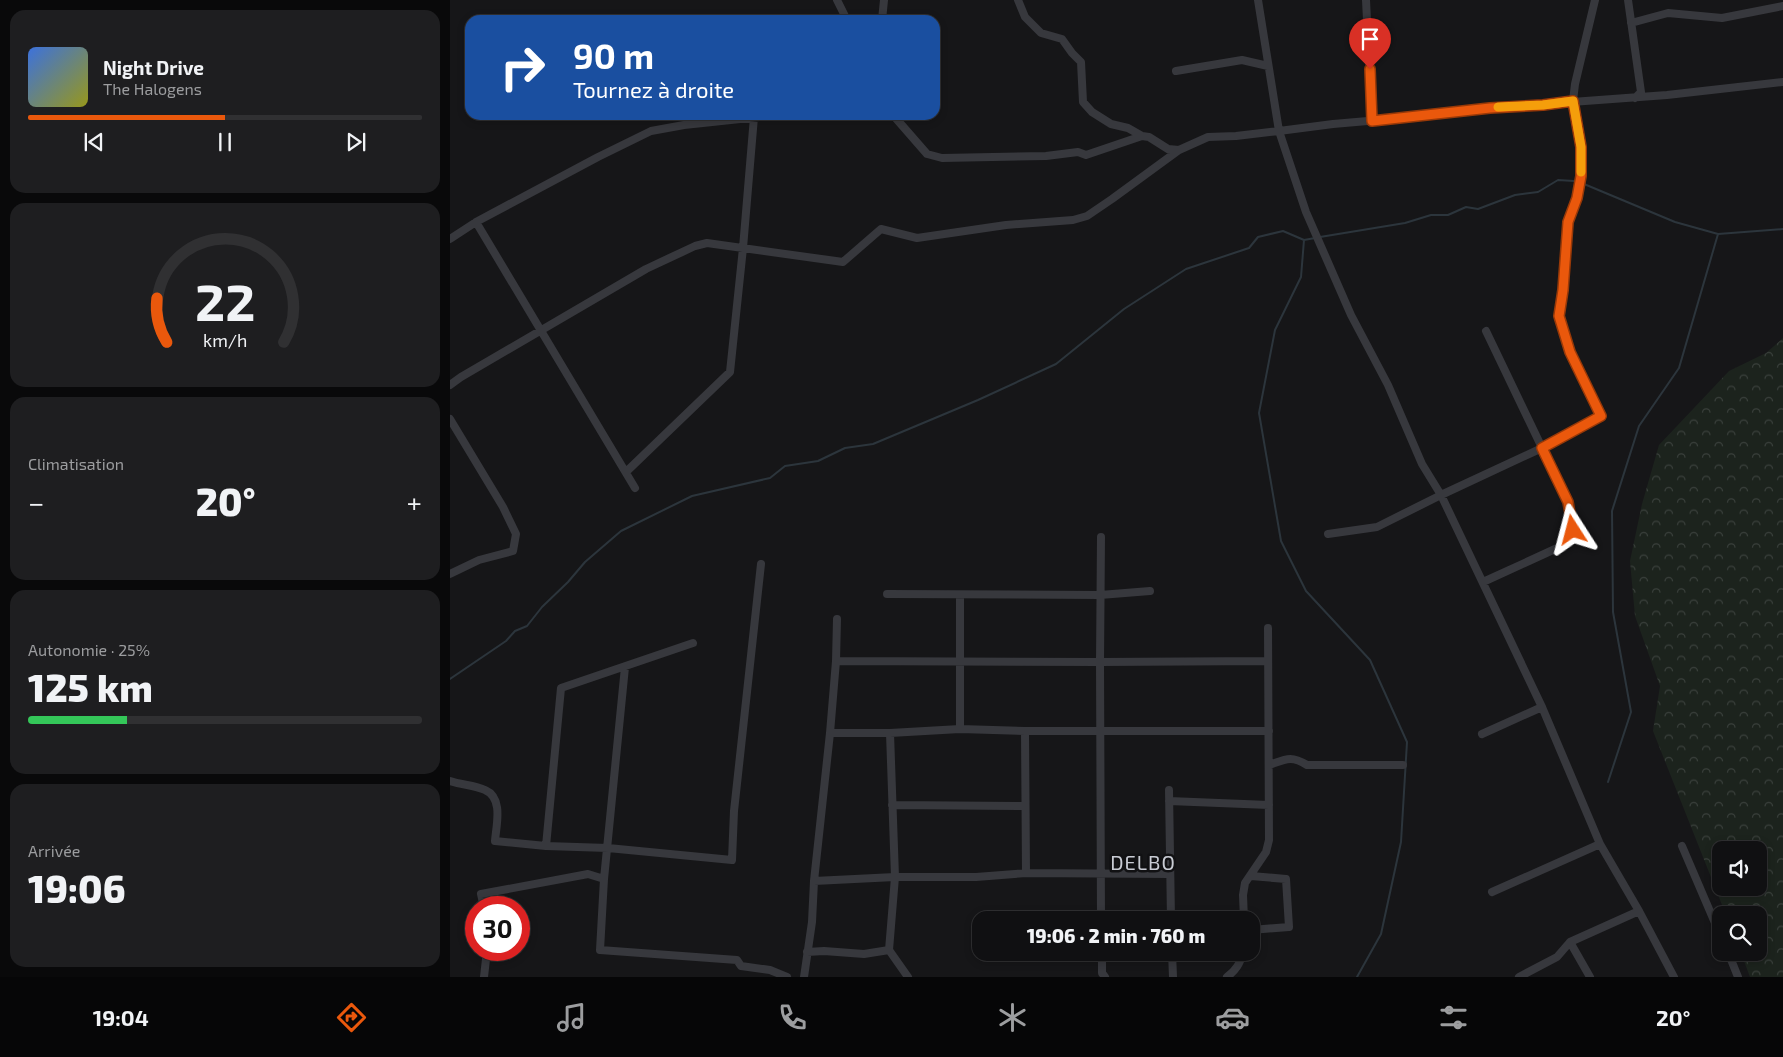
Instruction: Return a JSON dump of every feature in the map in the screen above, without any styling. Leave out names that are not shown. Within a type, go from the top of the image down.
[{"type":"street","points":[[837,0],[844,15]]},
{"type":"street","points":[[882,15],[884,0]]},
{"type":"street","points":[[1018,0],[1025,17],[1041,33],[1062,39],[1081,62],[1083,102],[1092,112],[1111,124],[1128,128],[1168,148],[1179,150]]},
{"type":"street","points":[[1258,0],[1278,131],[1306,212],[1351,315],[1388,386],[1422,464],[1441,494],[1542,707],[1600,844],[1639,911],[1674,977]]},
{"type":"street","points":[[1366,0],[1372,121]]},
{"type":"street","points":[[1328,534],[1377,527],[1441,494],[1542,448],[1601,416],[1570,352],[1559,316],[1563,290],[1568,222],[1577,198],[1581,176],[1581,147],[1573,101],[1574,84],[1595,0]]},
{"type":"street","points":[[1628,0],[1641,92],[1636,98]]},
{"type":"street","points":[[1632,23],[1668,13],[1722,18],[1783,6]]},
{"type":"street","points":[[1176,71],[1242,60],[1268,66]]},
{"type":"street","points":[[450,385],[646,269],[695,246],[707,243],[843,262],[881,229],[917,238],[1006,225],[1073,220],[1087,216],[1112,200],[1179,150],[1208,137],[1236,136],[1490,108],[1667,96],[1783,82]]},
{"type":"street","points":[[450,239],[476,222],[651,131],[684,125],[734,120]]},
{"type":"street","points":[[626,472],[730,372],[754,120]]},
{"type":"street","points":[[897,120],[927,154],[942,158],[1046,156],[1078,152],[1086,155],[1142,136]]},
{"type":"street","points":[[476,222],[635,488]]},
{"type":"street","points":[[1482,582],[1566,544],[1573,530],[1568,502],[1486,331]]},
{"type":"street","points":[[450,419],[503,507],[516,534],[513,551],[480,560],[450,574]]},
{"type":"street","points":[[1101,536],[1102,911]]},
{"type":"street","points":[[450,781],[486,790],[494,796],[498,808],[496,841],[546,846],[608,848],[732,860],[734,810],[761,564]]},
{"type":"street","points":[[887,594],[1100,595],[1150,591]]},
{"type":"street","points":[[960,595],[960,729]]},
{"type":"street","points":[[804,977],[812,922],[814,881],[830,733],[836,660],[836,619]]},
{"type":"street","points":[[1244,911],[1245,883],[1266,852],[1269,840],[1268,628]]},
{"type":"street","points":[[546,846],[562,688],[693,643]]},
{"type":"street","points":[[836,660],[960,662],[1268,661]]},
{"type":"street","points":[[624,667],[604,879],[600,950],[737,960],[741,966],[770,970],[787,977]]},
{"type":"street","points":[[1482,734],[1542,707]]},
{"type":"street","points":[[830,733],[890,733],[960,729],[1025,731],[1269,731]]},
{"type":"street","points":[[1025,731],[1026,873]]},
{"type":"street","points":[[890,733],[895,877],[889,950],[908,977]]},
{"type":"street","points":[[1269,765],[1288,758],[1297,759],[1307,765],[1403,765]]},
{"type":"street","points":[[1169,790],[1171,911]]},
{"type":"street","points":[[1169,802],[1269,805]]},
{"type":"street","points":[[892,805],[1025,806]]},
{"type":"street","points":[[1492,892],[1600,844]]},
{"type":"street","points":[[1682,846],[1712,916]]},
{"type":"street","points":[[814,881],[1026,873],[1169,874]]},
{"type":"street","points":[[481,896],[481,894],[588,874],[604,879]]},
{"type":"street","points":[[1250,876],[1286,879],[1289,927],[1260,929]]},
{"type":"street","points":[[1519,977],[1557,958],[1570,942],[1639,911]]},
{"type":"street","points":[[1570,942],[1590,977]]},
{"type":"street","points":[[807,952],[824,951],[864,954],[889,950]]},
{"type":"street","points":[[484,977],[486,961]]},
{"type":"street","points":[[1101,976],[1102,961]]},
{"type":"street","points":[[1172,961],[1173,977]]},
{"type":"street","points":[[1227,977],[1236,974],[1240,961]]},
{"type":"street","points":[[1732,961],[1738,977]]},
{"type":"green space","points":[[1783,338],[1783,977],[1750,977],[1744,961],[1767,961],[1767,906],[1722,906],[1718,896],[1767,896],[1767,841],[1712,841],[1712,880],[1653,731],[1660,686],[1635,616],[1630,561],[1642,504],[1659,445],[1729,371],[1766,353]]},
{"type":"waterway","points":[[1320,237],[1405,223],[1431,215],[1448,215],[1466,207],[1478,209],[1515,195],[1538,192],[1558,180],[1574,181]]},
{"type":"waterway","points":[[1584,184],[1675,222],[1718,234],[1783,229]]},
{"type":"waterway","points":[[450,679],[506,641],[515,631],[527,626],[542,607],[568,582],[585,562],[621,531],[692,496],[770,478],[785,466],[818,461],[845,448],[873,444],[978,400],[1056,364],[1124,309],[1186,269],[1249,248],[1258,237],[1283,231],[1304,240],[1315,238]]},
{"type":"waterway","points":[[1608,782],[1631,712],[1613,612],[1612,511],[1639,426],[1679,368],[1718,234]]},
{"type":"waterway","points":[[1304,240],[1301,277],[1275,330],[1259,413],[1281,541],[1306,591],[1370,660],[1407,742],[1401,842],[1381,934],[1357,977]]},
{"type":"slow traffic","points":[[1498,107],[1543,105],[1573,101],[1581,147],[1581,172]]},
{"type":"district","name":"DELBO","points":[[1143,863]]},
{"type":"route","points":[[1370,69],[1372,121],[1573,101],[1581,147],[1581,176],[1577,198],[1568,222],[1563,290],[1559,316],[1570,352],[1601,416],[1542,448],[1568,502],[1573,530]]}]
